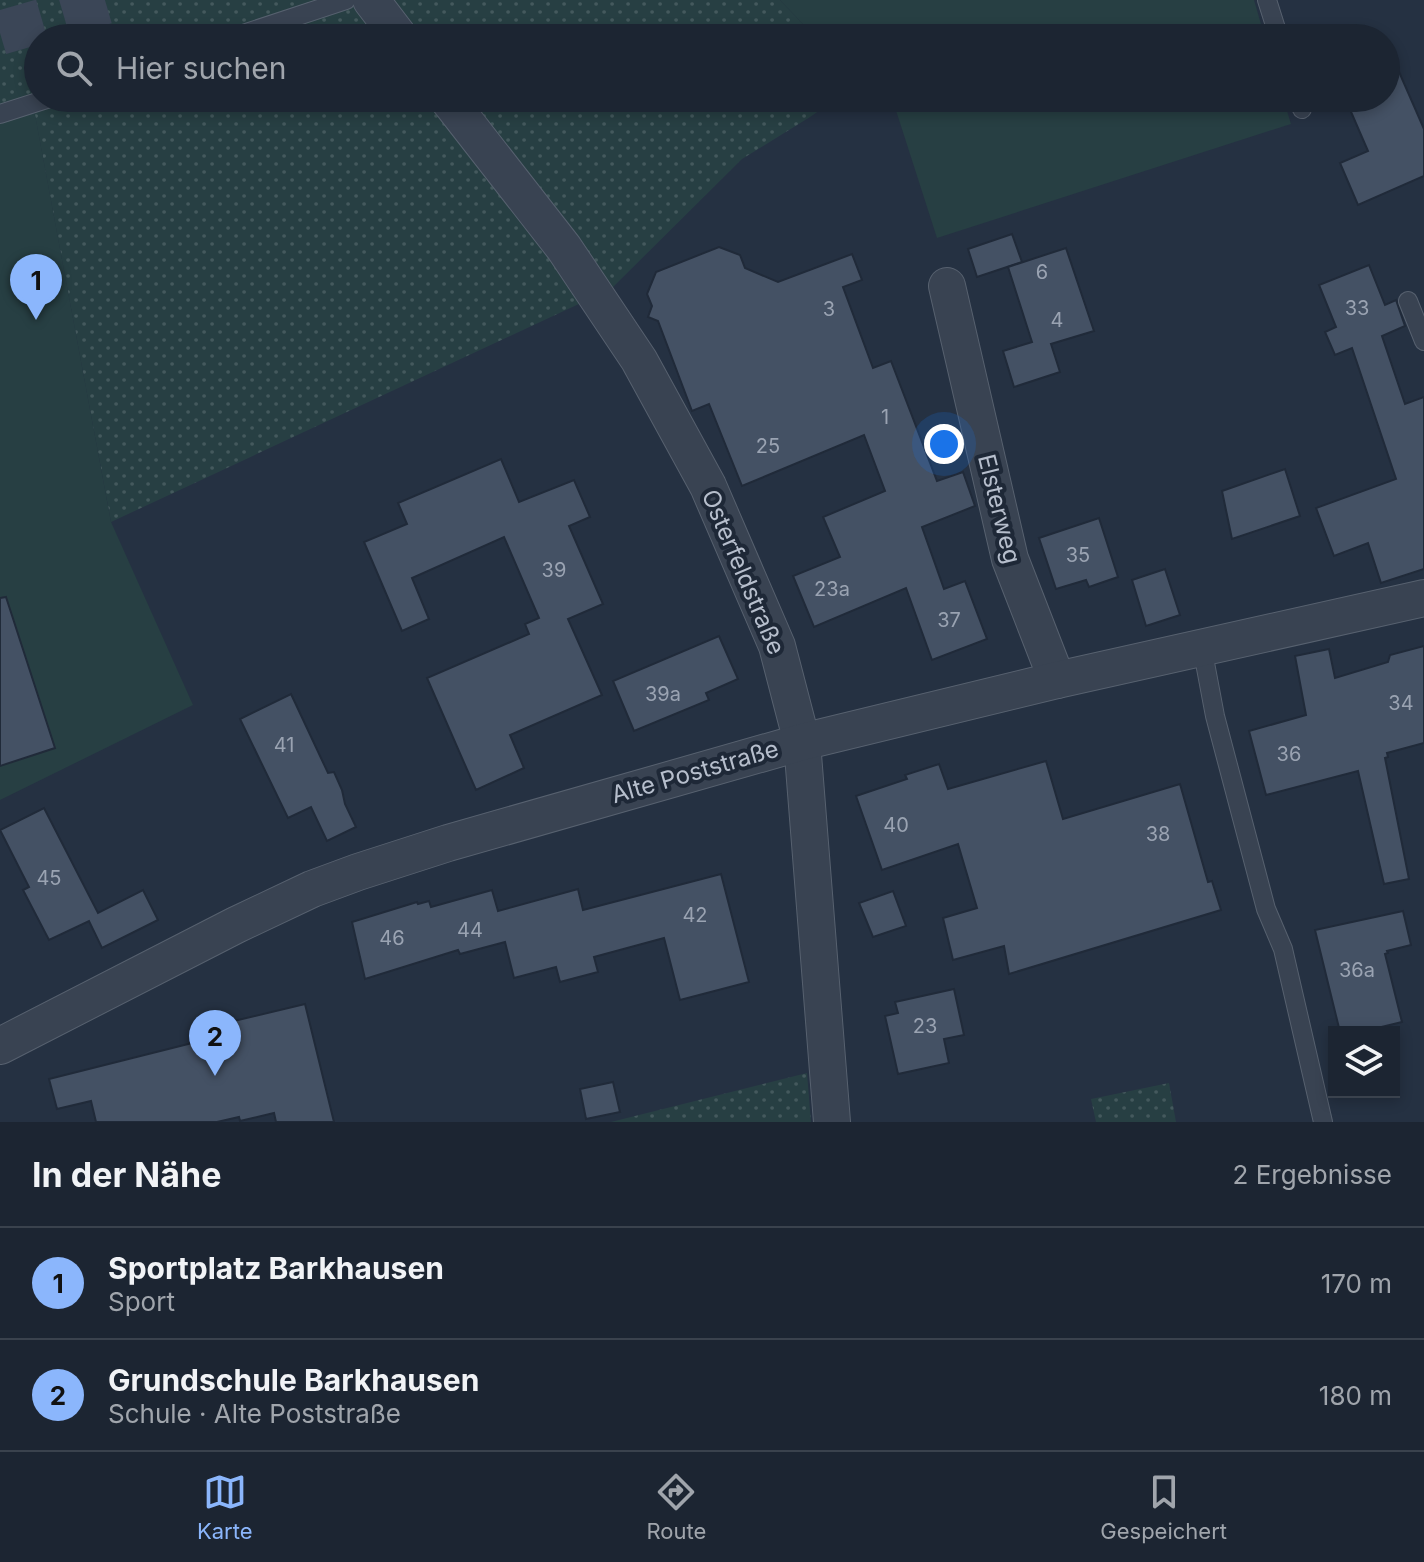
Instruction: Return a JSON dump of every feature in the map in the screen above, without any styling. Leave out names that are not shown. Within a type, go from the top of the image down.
[{"type":"street","points":[[371,0],[389,24]]},
{"type":"street","name":"Osterfeldstraße","points":[[458,112],[564,248],[646,372],[708,486],[777,646],[802,742],[832,1122]]},
{"type":"street","name":"Elsterweg","points":[[947,286],[1010,559],[1057,680]]},
{"type":"street","name":"Alte Poststraße","points":[[0,1046],[236,925],[312,889],[358,872],[802,742],[1057,680],[1424,598]]},
{"type":"lane","points":[[273,24],[346,0]]},
{"type":"lane","points":[[1267,0],[1275,24]]},
{"type":"lane","points":[[0,114],[24,106]]},
{"type":"lane","points":[[1408,301],[1424,341]]},
{"type":"lane","points":[[1202,647],[1218,731],[1266,909],[1283,949],[1323,1122]]},
{"type":"green space","points":[[0,0],[780,0],[803,24],[24,24],[24,112],[26,112],[0,119]]},
{"type":"green space","points":[[780,0],[1254,0],[1261,24],[803,24]]},
{"type":"green space","points":[[34,112],[817,112],[742,159],[611,289],[111,522]]},
{"type":"green space","points":[[35,112],[111,522],[193,705],[0,800],[0,119]]},
{"type":"green space","points":[[896,112],[1287,112],[1291,124],[937,238]]},
{"type":"green space","points":[[807,1073],[811,1122],[611,1122]]},
{"type":"green space","points":[[1169,1083],[1176,1122],[1096,1122],[1091,1099]]},
{"type":"building","points":[[1400,74],[1424,129],[1424,176],[1358,205],[1340,163],[1368,151],[1351,112],[1400,112]]},
{"type":"building","points":[[1012,234],[1022,262],[977,277],[968,249]]},
{"type":"building","points":[[719,247],[740,255],[745,268],[778,282],[852,254],[862,280],[843,287],[873,368],[891,361],[937,481],[963,472],[975,506],[922,527],[944,589],[965,581],[987,639],[932,660],[906,588],[814,627],[793,576],[840,557],[823,517],[885,491],[864,435],[742,486],[709,404],[692,411],[658,321],[648,317],[652,306],[647,294],[656,272]]},
{"type":"building","points":[[1066,248],[1094,331],[1051,344],[1060,372],[1014,387],[1003,351],[1032,342],[1008,267]]},
{"type":"building","points":[[1369,265],[1385,305],[1396,300],[1405,326],[1382,336],[1405,404],[1424,397],[1424,569],[1381,583],[1368,543],[1334,556],[1316,508],[1396,479],[1352,348],[1335,355],[1325,332],[1336,327],[1319,285]]},
{"type":"building","points":[[501,459],[519,502],[574,480],[590,517],[569,526],[603,604],[568,619],[602,695],[510,735],[524,768],[476,790],[427,678],[529,634],[525,624],[539,618],[504,537],[412,578],[429,619],[402,631],[364,542],[407,524],[398,503]]},
{"type":"building","points":[[1285,469],[1300,516],[1232,539],[1222,491]]},
{"type":"building","points":[[1099,518],[1118,577],[1089,587],[1086,580],[1056,589],[1039,538]]},
{"type":"building","points":[[1165,569],[1180,615],[1146,626],[1132,580]]},
{"type":"building","points":[[6,597],[55,748],[0,766],[0,598]]},
{"type":"building","points":[[719,636],[738,679],[706,693],[709,700],[634,731],[613,681]]},
{"type":"building","points":[[1424,646],[1424,743],[1387,753],[1388,757],[1385,758],[1409,879],[1384,884],[1358,771],[1266,795],[1249,731],[1306,715],[1295,656],[1329,649],[1335,678],[1388,662],[1390,655]]},
{"type":"building","points":[[291,694],[328,773],[334,772],[356,827],[327,841],[311,807],[288,818],[240,719]]},
{"type":"building","points":[[1046,761],[1063,819],[1180,784],[1208,882],[1212,881],[1221,910],[1009,974],[1004,946],[953,960],[943,918],[977,908],[958,844],[882,870],[856,796],[907,779],[905,775],[939,764],[948,789]]},
{"type":"building","points":[[44,808],[98,913],[143,890],[158,920],[102,948],[89,921],[49,940],[23,890],[29,887],[0,830]]},
{"type":"building","points":[[721,874],[749,982],[680,1000],[664,938],[594,957],[598,972],[560,982],[556,967],[514,978],[505,942],[460,954],[458,950],[365,979],[352,922],[417,902],[429,901],[431,907],[492,890],[498,911],[578,889],[583,910]]},
{"type":"building","points":[[893,891],[906,926],[873,937],[859,903]]},
{"type":"building","points":[[1403,911],[1411,945],[1385,954],[1402,1022],[1386,1026],[1339,1026],[1315,930]]},
{"type":"building","points":[[954,989],[964,1035],[944,1039],[949,1063],[898,1074],[885,1016],[898,1013],[895,1002]]},
{"type":"building","points":[[305,1004],[334,1122],[276,1122],[274,1113],[240,1121],[239,1117],[217,1122],[96,1122],[91,1101],[57,1109],[49,1079],[220,1036],[217,1025]]},
{"type":"building","points":[[613,1082],[620,1112],[586,1119],[580,1089]]},
{"type":"tunnel","points":[[31,24],[113,0]]},
{"type":"tunnel","points":[[0,33],[24,26]]},
{"type":"place","name":"Sportplatz Barkhausen","points":[[36,320]]},
{"type":"place","name":"Grundschule Barkhausen","points":[[215,1076]]}]
